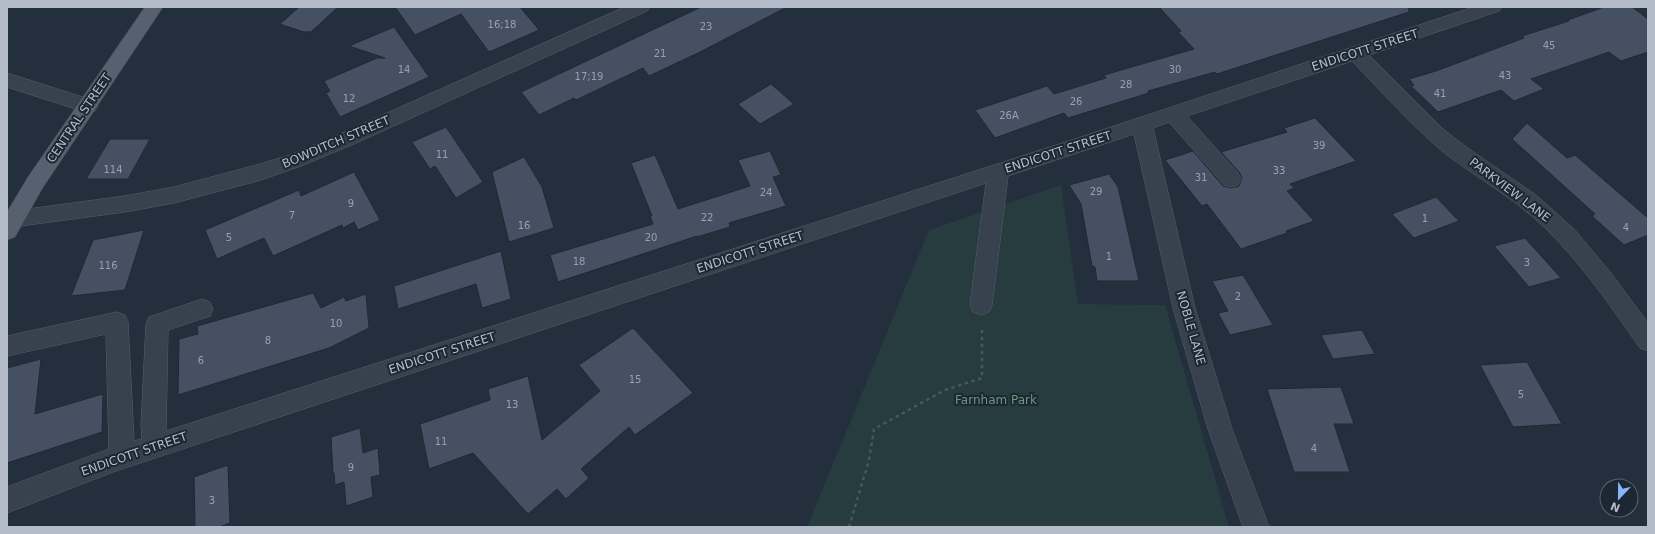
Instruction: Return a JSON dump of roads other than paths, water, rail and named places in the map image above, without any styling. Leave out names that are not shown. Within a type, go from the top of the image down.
[{"type":"main road","name":"CENTRAL STREET","points":[[10,225],[35,183],[154,7]]},
{"type":"street","name":"BOWDITCH STREET","points":[[10,225],[174,196],[287,164],[347,139],[641,7]]},
{"type":"street","name":"ENDICOTT STREET","points":[[7,500],[122,457],[1173,114],[1493,7]]},
{"type":"street","name":"PARKVIEW LANE","points":[[1356,53],[1424,124],[1450,146],[1553,221],[1581,251],[1648,341]]},
{"type":"street","points":[[7,80],[88,106]]},
{"type":"street","points":[[1173,114],[1205,148],[1231,179]]},
{"type":"street","name":"NOBLE LANE","points":[[1142,124],[1184,308],[1220,429],[1256,527]]},
{"type":"street","points":[[981,305],[998,171]]},
{"type":"street","points":[[155,447],[153,425],[157,324],[202,309]]},
{"type":"street","points":[[7,346],[117,322],[122,457]]},
{"type":"park label","name":"Farnham Park","points":[[996,400]]}]
